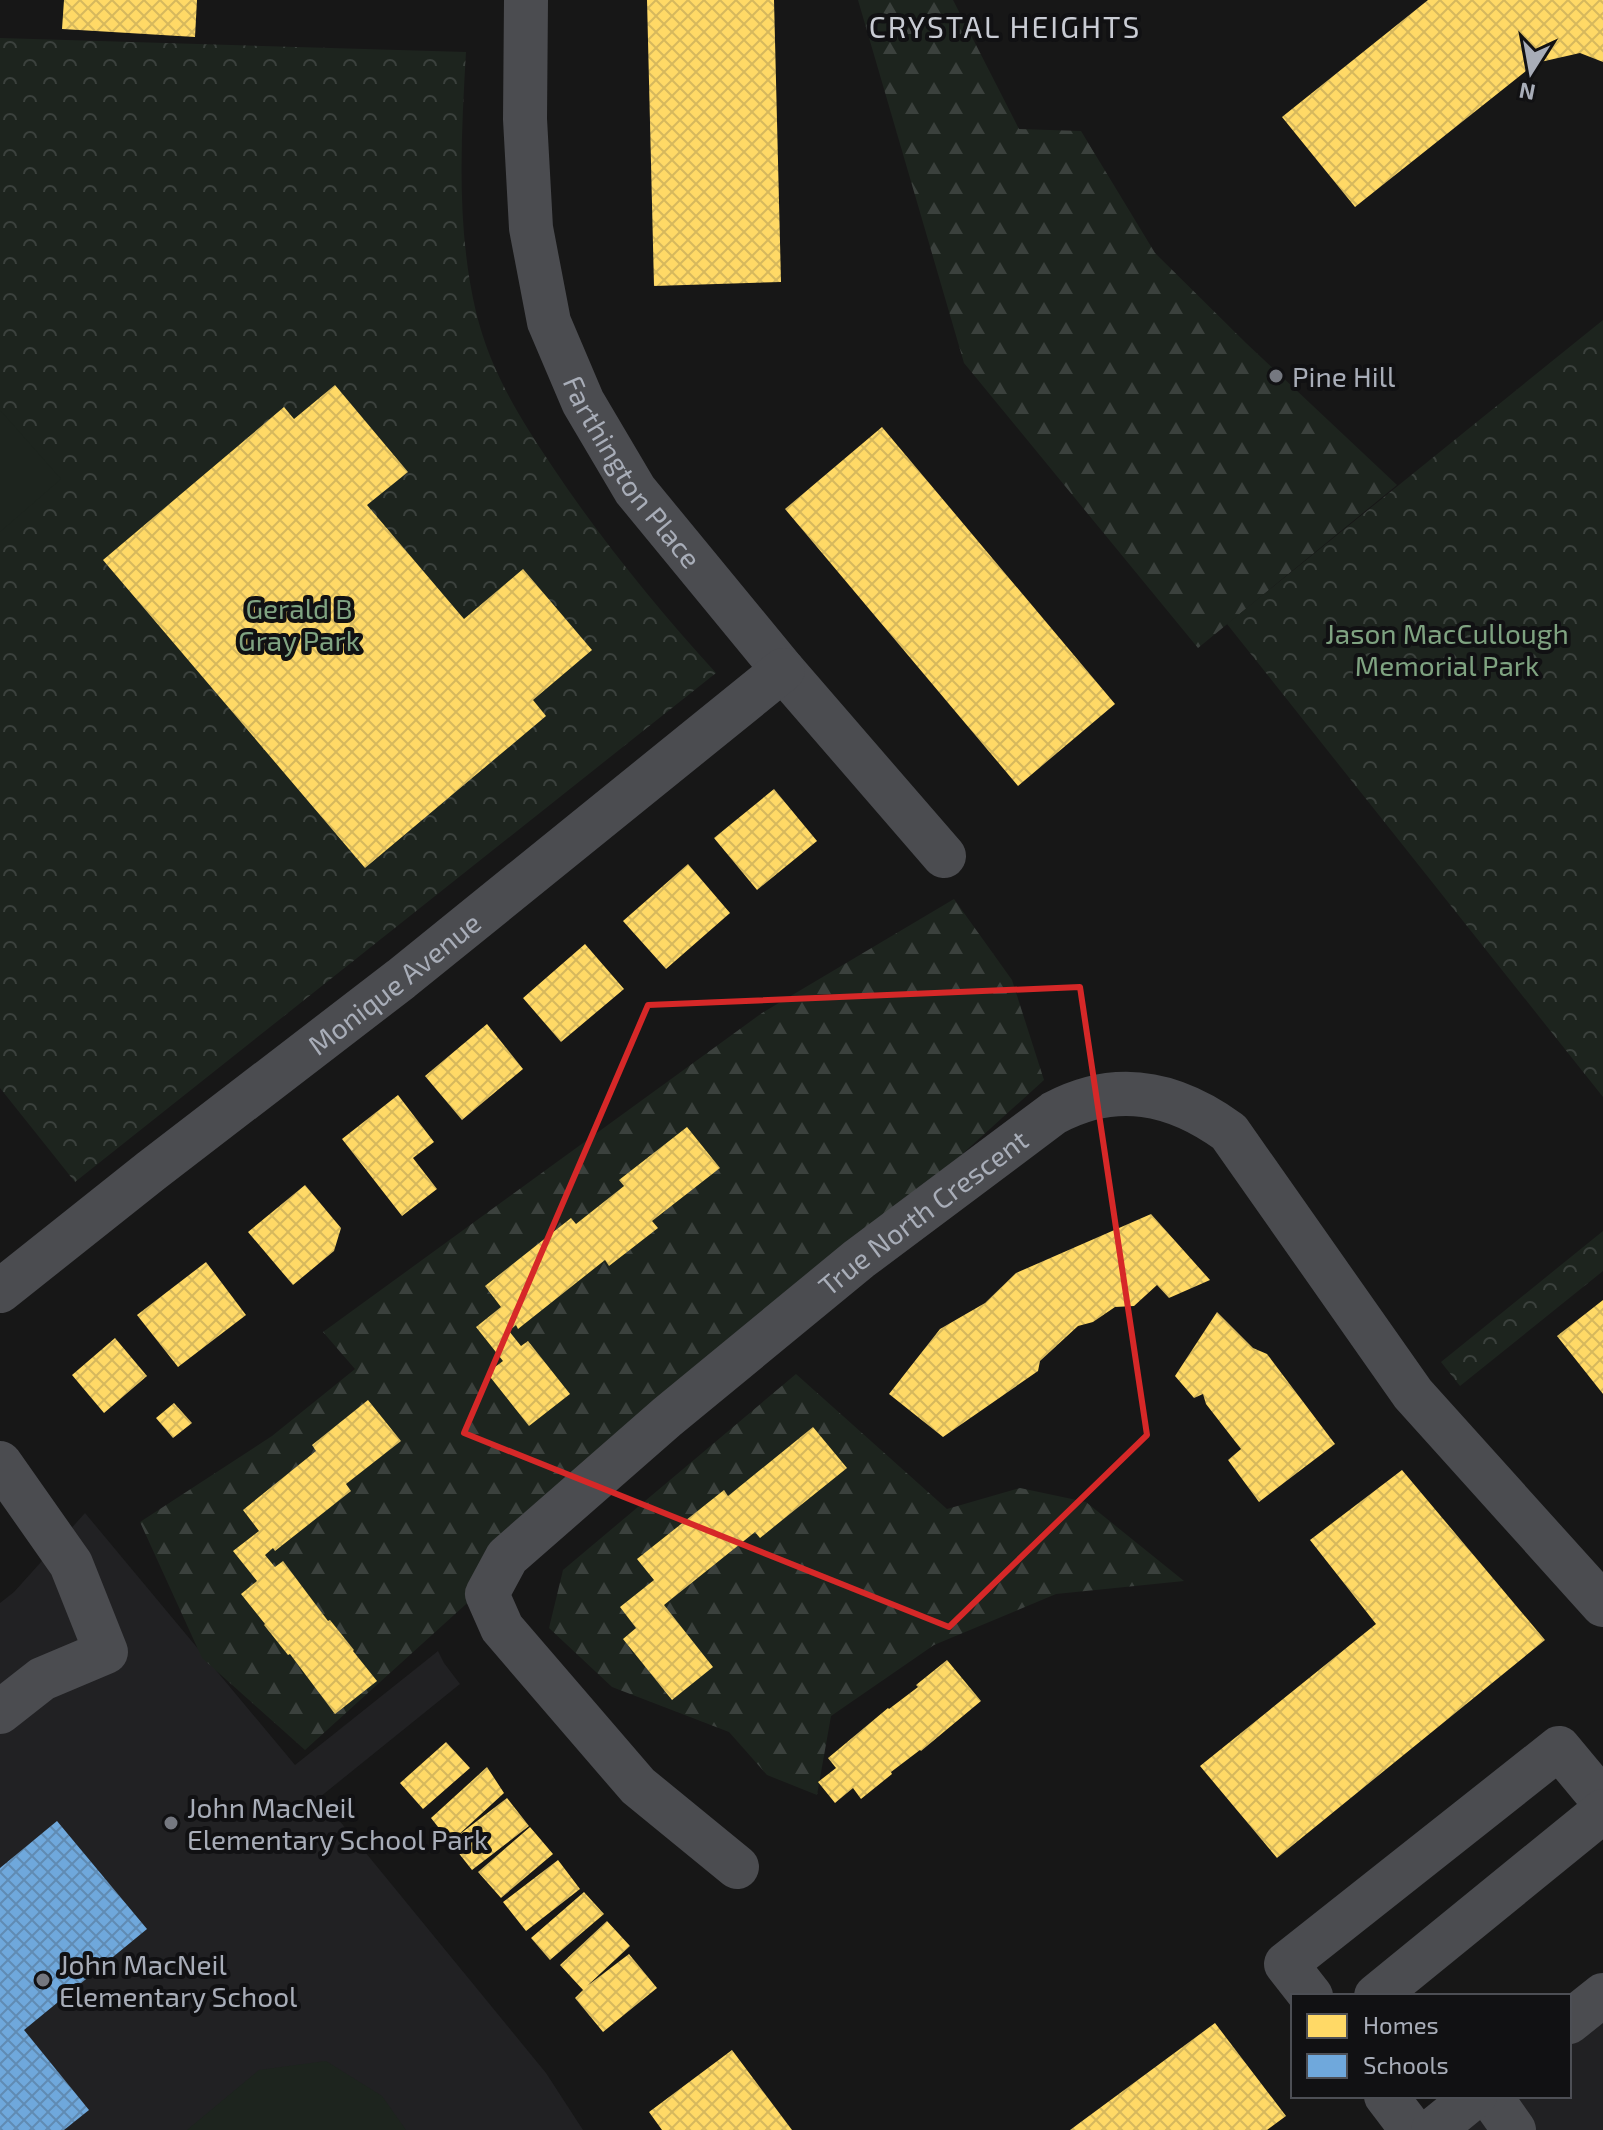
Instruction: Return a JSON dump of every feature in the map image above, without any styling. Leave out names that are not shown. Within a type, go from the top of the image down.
[{"type":"street","name":"Farthington Place","points":[[526,0],[525,119],[531,228],[549,322],[583,402],[635,490],[783,670],[944,856]]},
{"type":"street","name":"Monique Avenue","points":[[0,1291],[401,979],[783,670]]},
{"type":"street","name":"True North Crescent","points":[[737,1867],[638,1786],[502,1628],[487,1594],[507,1557],[667,1417],[859,1259],[1054,1113],[1091,1097],[1122,1094],[1168,1099],[1210,1118],[1229,1132],[1413,1394],[1603,1605]]},
{"type":"street","points":[[0,1463],[71,1564],[106,1652],[42,1679],[0,1712]]},
{"type":"street","points":[[1309,1994],[1286,1964],[1559,1748],[1603,1801]]},
{"type":"street","points":[[1378,1994],[1603,1811]]},
{"type":"street","points":[[1571,2020],[1603,1995]]},
{"type":"street","points":[[1388,2098],[1412,2130]]},
{"type":"street","points":[[1433,2130],[1473,2098]]},
{"type":"street","points":[[1491,2098],[1514,2130]]},
{"type":"highlighted area","points":[[1080,987],[1147,1435],[949,1627],[464,1433],[648,1005]]},
{"type":"shaded area","name":"John MacNeil Elementary School Park","points":[[85,1513],[295,1765],[438,1651],[460,1684],[320,1797],[546,2073],[583,2130],[0,2130],[0,1603],[14,1592]]},
{"type":"shaded area","points":[[1603,1981],[1603,2130],[1411,2130],[1452,2098],[1571,2098],[1571,2005]]},
{"type":"green space","points":[[858,0],[953,0],[1019,129],[1081,131],[1155,253],[1397,485],[1198,648],[964,363]]},
{"type":"green space","name":"Gerald B Gray Park","points":[[0,38],[466,52],[462,150],[465,248],[476,312],[498,375],[518,413],[592,523],[631,574],[716,673],[75,1182],[0,1088]]},
{"type":"green space","name":"Jason MacCullough Memorial Park","points":[[1603,320],[1603,1097],[1227,624]]},
{"type":"green space","points":[[0,410],[61,479],[0,532]]},
{"type":"green space","points":[[954,899],[1012,980],[1044,1080],[305,1750],[202,1658],[140,1522],[272,1436],[355,1369],[323,1332],[762,1013]]},
{"type":"green space","points":[[1603,1231],[1603,1271],[1460,1386],[1441,1362]]},
{"type":"green space","points":[[796,1374],[947,1509],[1020,1488],[1086,1502],[1184,1581],[1056,1594],[934,1645],[831,1716],[817,1795],[767,1775],[729,1732],[612,1687],[549,1628],[563,1570]]},
{"type":"green space","points":[[326,2061],[382,2096],[406,2130],[187,2130],[259,2070]]},
{"type":"building: Homes","points":[[64,0],[197,0],[195,37],[62,29]]},
{"type":"building: Homes","points":[[647,0],[774,0],[781,282],[654,286]]},
{"type":"building: Homes","points":[[1428,0],[1603,0],[1603,62],[1580,53],[1536,63],[1355,207],[1282,117]]},
{"type":"building: Homes","points":[[335,385],[408,472],[367,505],[464,619],[523,569],[592,650],[533,700],[546,716],[365,868],[103,560],[284,407],[294,419]]},
{"type":"building: Homes","points":[[882,427],[1115,704],[1018,786],[785,509]]},
{"type":"building: Homes","points":[[774,789],[817,841],[757,890],[714,838]]},
{"type":"building: Homes","points":[[688,864],[730,913],[666,969],[623,921]]},
{"type":"building: Homes","points":[[585,944],[624,989],[561,1042],[523,998]]},
{"type":"building: Homes","points":[[487,1024],[523,1069],[462,1120],[425,1076]]},
{"type":"building: Homes","points":[[398,1095],[434,1142],[413,1158],[437,1189],[402,1216],[342,1139]]},
{"type":"building: Homes","points":[[687,1127],[720,1168],[652,1221],[658,1228],[609,1266],[605,1260],[518,1329],[516,1325],[509,1331],[521,1346],[528,1341],[570,1394],[529,1426],[487,1373],[503,1361],[476,1327],[501,1307],[485,1286],[571,1218],[576,1224],[624,1186],[619,1180]]},
{"type":"building: Homes","points":[[305,1185],[341,1228],[334,1251],[293,1285],[248,1232]]},
{"type":"building: Homes","points":[[1151,1214],[1210,1280],[1169,1298],[1157,1285],[1134,1306],[1115,1307],[1093,1322],[1078,1326],[1040,1361],[1038,1371],[943,1437],[889,1394],[940,1329],[985,1303],[1016,1273]]},
{"type":"building: Homes","points":[[206,1262],[246,1315],[178,1367],[137,1315]]},
{"type":"building: Homes","points":[[1603,1300],[1603,1394],[1557,1336]]},
{"type":"building: Homes","points":[[1217,1312],[1253,1348],[1267,1354],[1335,1444],[1259,1502],[1228,1460],[1241,1449],[1206,1404],[1203,1394],[1194,1398],[1175,1376]]},
{"type":"building: Homes","points":[[115,1338],[147,1376],[104,1413],[72,1375]]},
{"type":"building: Homes","points":[[368,1400],[401,1441],[346,1484],[351,1491],[275,1551],[273,1548],[265,1555],[275,1567],[283,1561],[377,1681],[335,1714],[241,1594],[257,1581],[233,1551],[259,1531],[243,1510],[316,1451],[312,1445]]},
{"type":"building: Homes","points":[[174,1403],[192,1423],[173,1438],[156,1418]]},
{"type":"building: Homes","points":[[813,1427],[847,1468],[760,1538],[755,1532],[664,1605],[713,1667],[672,1700],[623,1639],[636,1628],[620,1607],[654,1580],[637,1559],[724,1490],[728,1496]]},
{"type":"building: Homes","points":[[1402,1470],[1545,1640],[1277,1858],[1200,1766],[1376,1624],[1310,1540]]},
{"type":"building: Homes","points":[[947,1660],[981,1701],[861,1799],[853,1788],[835,1803],[818,1782],[836,1768],[828,1758],[918,1687],[916,1685]]},
{"type":"building: Homes","points":[[446,1742],[470,1768],[423,1809],[400,1783]]},
{"type":"building: Homes","points":[[487,1767],[504,1793],[456,1837],[507,1798],[529,1826],[472,1870],[431,1818]]},
{"type":"building: Homes","points":[[530,1827],[553,1854],[501,1898],[478,1872]]},
{"type":"building: Homes","points":[[558,1860],[580,1889],[526,1931],[503,1902]]},
{"type":"building: Homes","points":[[584,1892],[604,1914],[550,1960],[531,1938]]},
{"type":"building: Homes","points":[[607,1921],[630,1946],[587,1986],[629,1954],[657,1988],[603,2032],[575,1998],[583,1990],[560,1965]]},
{"type":"building: Homes","points":[[1215,2023],[1286,2116],[1267,2130],[1070,2130]]},
{"type":"building: Homes","points":[[732,2050],[792,2130],[662,2130],[649,2112]]},
{"type":"building: Schools","name":"John MacNeil Elementary School","points":[[57,1821],[147,1929],[24,2030],[89,2110],[64,2130],[0,2130],[0,1868]]},
{"type":"place","name":"Pine Hill","points":[[1276,376]]},
{"type":"place","name":"John MacNeil Elementary School Park","points":[[171,1823]]},
{"type":"place","name":"John MacNeil Elementary School","points":[[43,1980]]},
{"type":"district","name":"CRYSTAL HEIGHTS","points":[[1005,26]]}]
